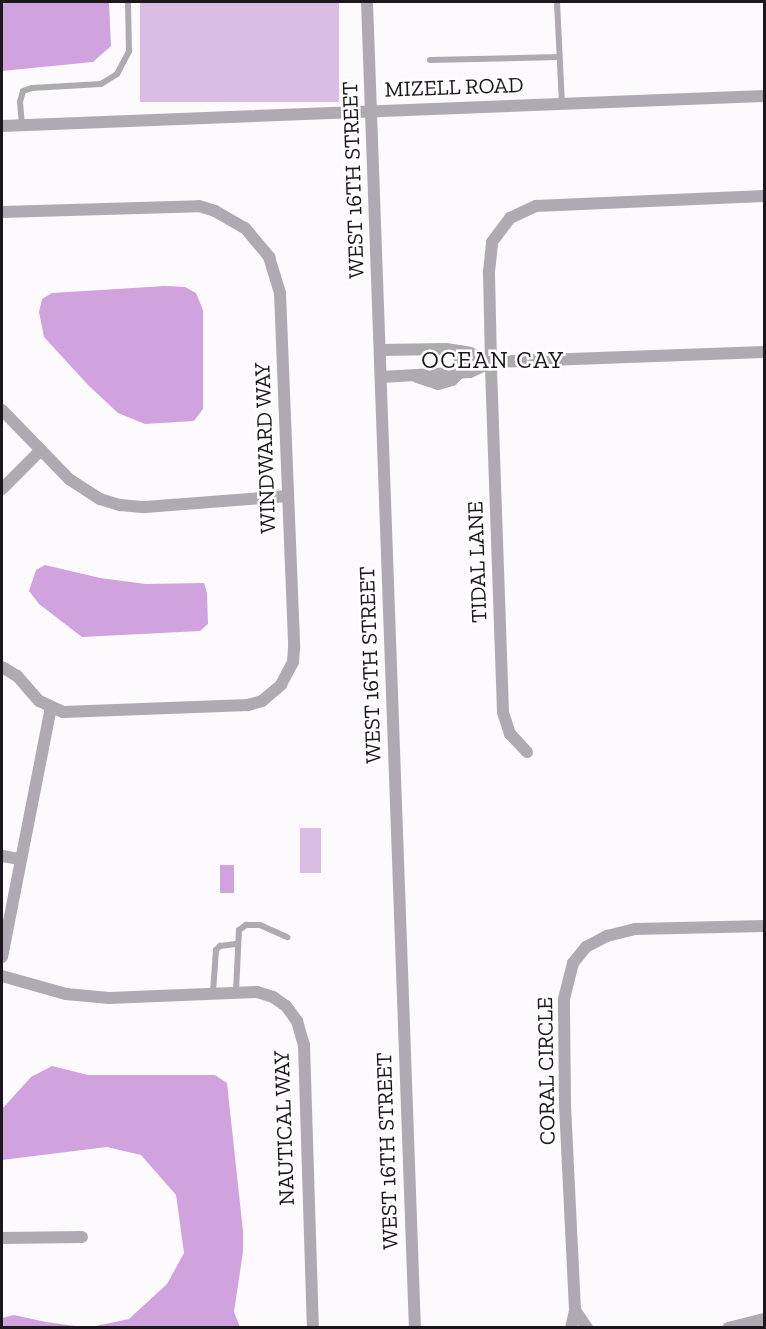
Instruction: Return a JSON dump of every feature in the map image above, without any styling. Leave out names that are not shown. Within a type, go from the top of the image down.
[{"type":"street","name":"WEST 16TH STREET","points":[[367,2],[415,1328]]},
{"type":"street","name":"MIZELL ROAD","points":[[2,126],[765,96]]},
{"type":"street","name":"TIDAL LANE","points":[[527,752],[510,734],[503,712],[491,362],[489,272],[492,242],[510,218],[536,206],[765,196]]},
{"type":"street","name":"WINDWARD WAY","points":[[2,212],[182,205],[215,211],[245,228],[269,257],[280,293],[294,648],[288,674],[273,693],[248,705],[76,714],[51,708]]},
{"type":"street","points":[[380,350],[446,349],[460,351],[491,362],[765,352]]},
{"type":"street","points":[[460,351],[460,372]]},
{"type":"street","points":[[381,376],[470,372],[491,362]]},
{"type":"street","points":[[2,410],[69,479],[84,490],[120,505],[145,507],[288,496]]},
{"type":"street","points":[[2,489],[41,450]]},
{"type":"street","points":[[2,667],[17,676],[39,701],[51,708],[19,860],[2,957]]},
{"type":"street","points":[[2,856],[19,860]]},
{"type":"street","name":"CORAL CIRCLE","points":[[571,1328],[575,1310],[564,999],[573,963],[586,947],[607,936],[635,929],[765,926]]},
{"type":"street","name":"NAUTICAL WAY","points":[[2,976],[66,994],[109,998],[236,991],[257,992],[273,997],[286,1006],[297,1021],[304,1045],[314,1328]]},
{"type":"street","points":[[2,1238],[82,1237]]},
{"type":"street","points":[[575,1310],[587,1328]]},
{"type":"street","points":[[728,1328],[765,1319]]},
{"type":"lane","points":[[22,126],[20,102],[23,91],[32,88],[101,84],[117,74],[129,51],[128,2]]},
{"type":"lane","points":[[557,2],[562,104]]},
{"type":"lane","points":[[429,60],[560,57]]},
{"type":"lane","points":[[236,991],[239,930],[246,925],[260,925],[287,937]]},
{"type":"lane","points":[[213,992],[216,950],[220,945],[237,944]]},
{"type":"shaded area","points":[[2,2],[109,2],[111,46],[93,62],[2,71]]},
{"type":"shaded area","points":[[140,2],[339,2],[339,102],[140,102]]},
{"type":"shaded area","points":[[165,286],[185,287],[196,293],[203,310],[203,409],[194,421],[145,424],[118,413],[88,385],[44,337],[39,312],[42,299],[52,293]]},
{"type":"shaded area","points":[[45,565],[100,578],[146,584],[204,583],[207,593],[208,624],[200,631],[82,637],[39,604],[29,591],[36,570]]},
{"type":"shaded area","points":[[300,828],[321,828],[321,873],[300,873]]},
{"type":"shaded area","points":[[220,865],[234,865],[234,893],[220,893]]},
{"type":"shaded area","points":[[52,1066],[88,1075],[215,1075],[227,1083],[243,1231],[243,1252],[234,1312],[240,1327],[91,1327],[129,1319],[167,1284],[184,1253],[176,1195],[141,1155],[107,1147],[2,1160],[2,1109],[31,1077]]},
{"type":"shaded area","points":[[14,1315],[82,1327],[2,1327],[2,1318]]},
{"type":"district","name":"OCEAN CAY","points":[[493,360]]}]
